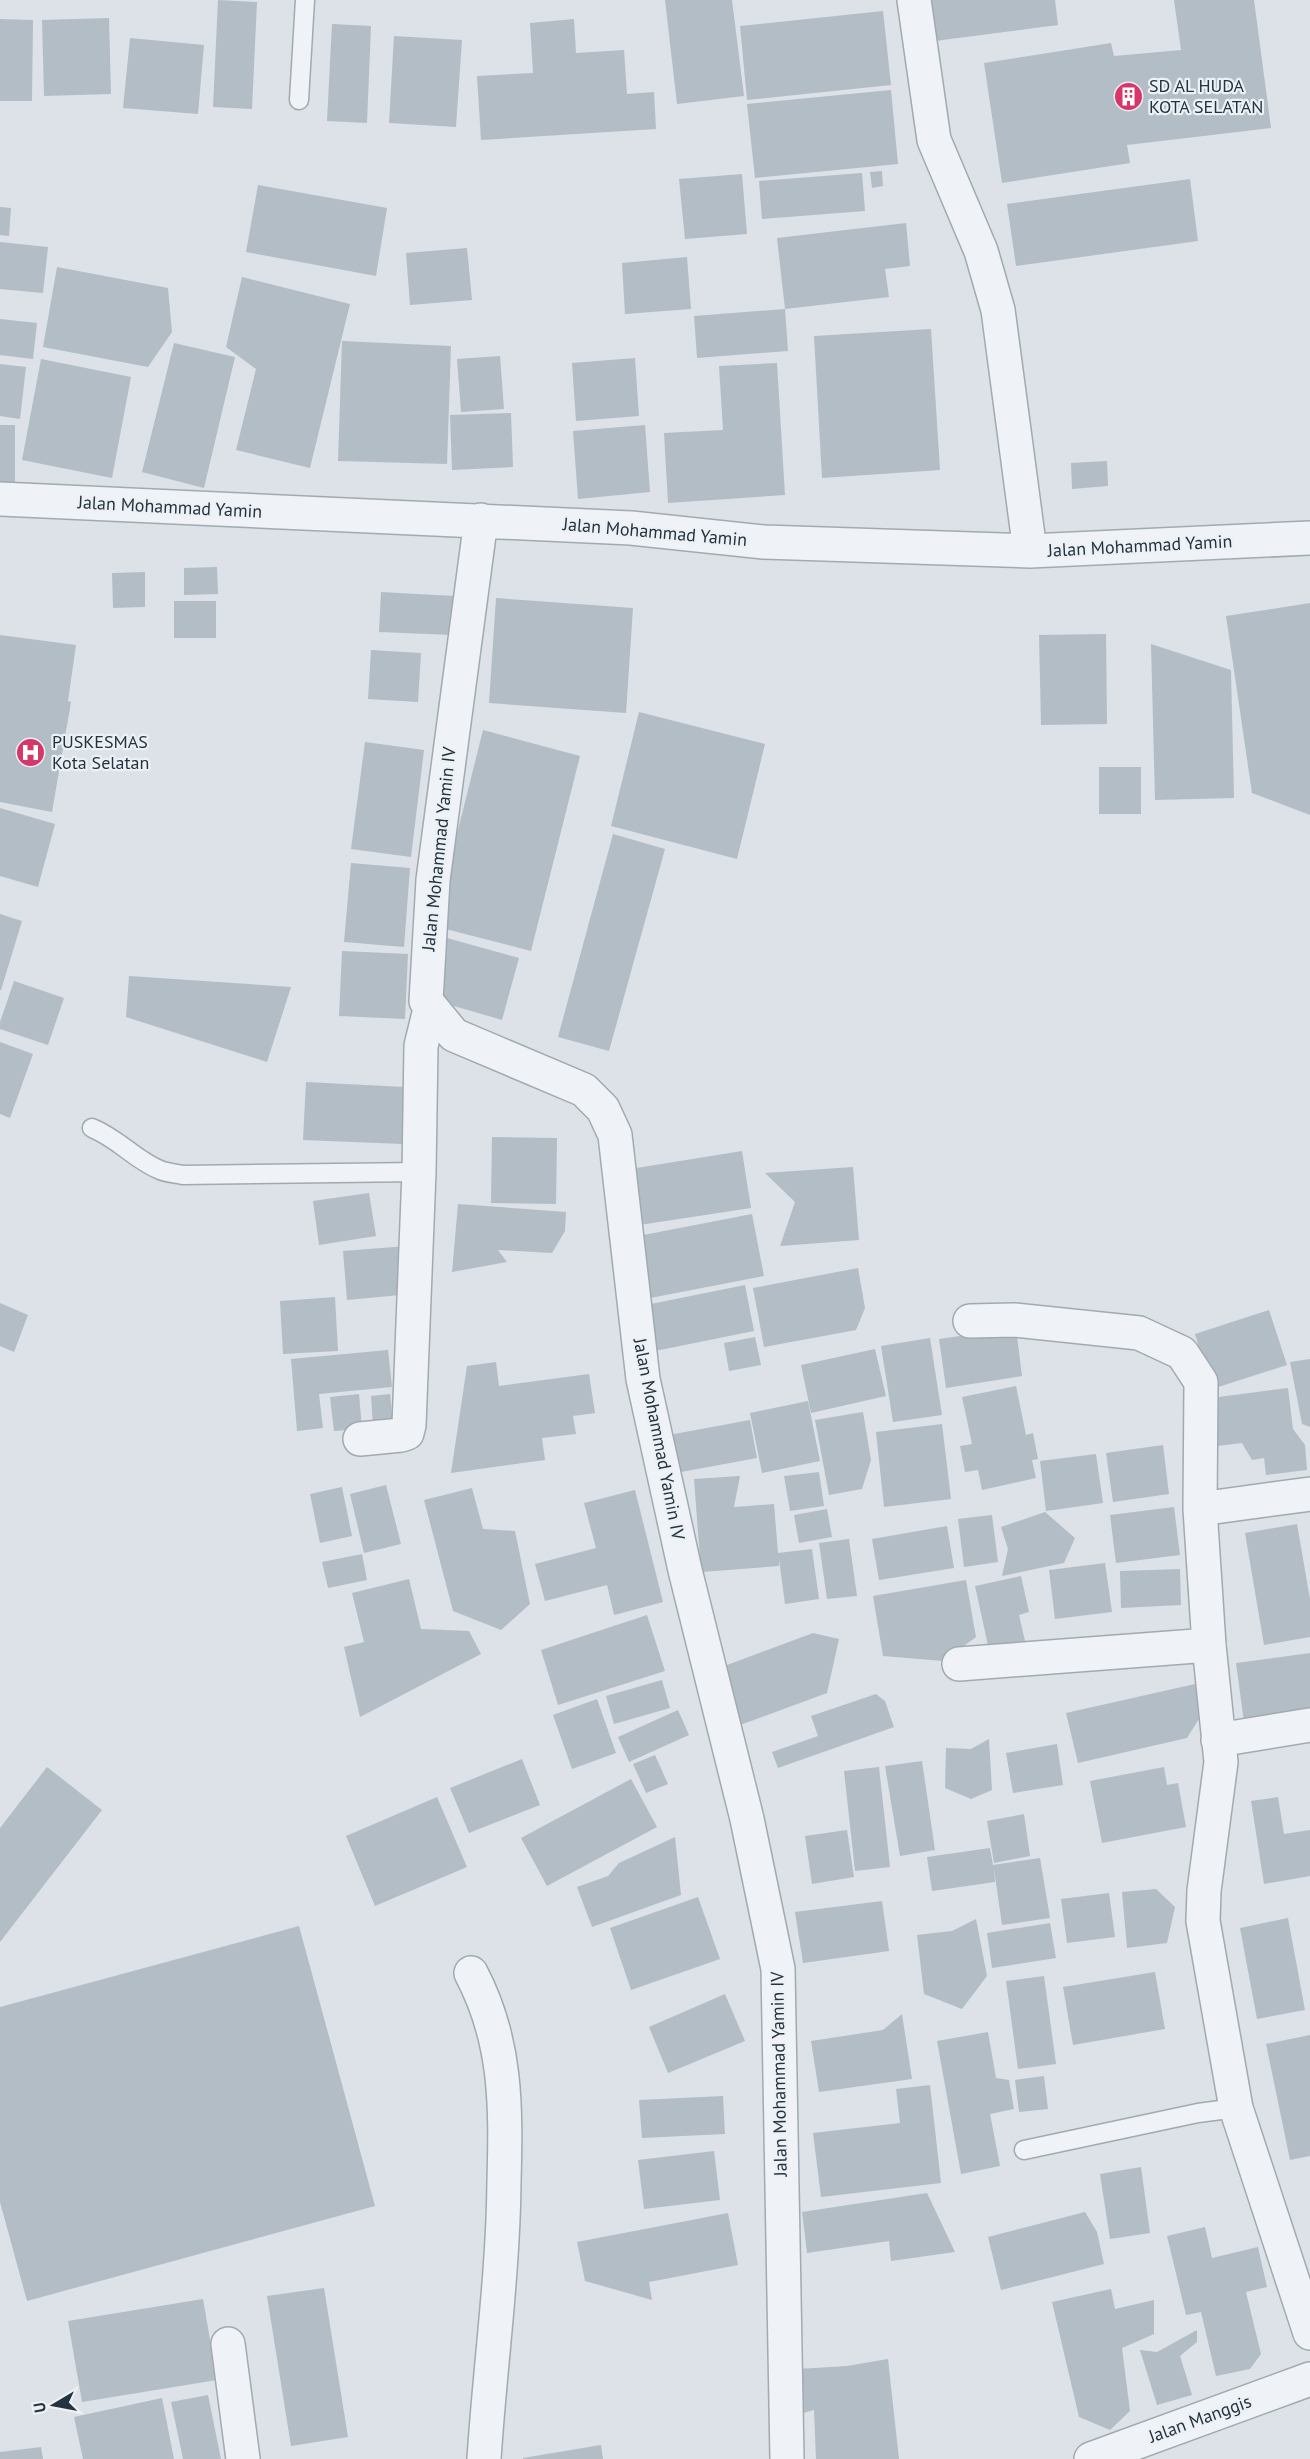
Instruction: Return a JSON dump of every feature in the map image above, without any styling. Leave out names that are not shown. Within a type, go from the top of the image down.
[{"type":"street","points":[[914,0],[934,140],[981,251],[998,310],[1030,551]]},
{"type":"street","name":"Jalan Mohammad Yamin","points":[[0,499],[631,528],[764,542],[1030,551],[1310,537]]},
{"type":"street","name":"Jalan Mohammad Yamin IV","points":[[480,520],[433,880],[426,1001],[430,1009],[454,1035],[584,1090],[603,1109],[615,1135],[643,1379],[688,1581],[747,1820],[778,1969],[787,2459]]},
{"type":"street","points":[[360,1439],[407,1432],[419,1172],[421,1046],[430,1009]]},
{"type":"street","points":[[970,1321],[1014,1320],[1138,1333],[1182,1353],[1200,1382],[1200,1509],[1209,1645],[1221,1762],[1204,1891],[1203,1921],[1236,2108],[1310,2333]]},
{"type":"street","points":[[1200,1509],[1310,1494]]},
{"type":"street","points":[[959,1664],[1209,1645]]},
{"type":"street","points":[[1218,1740],[1310,1725]]},
{"type":"street","points":[[471,1973],[486,2002],[498,2041],[506,2122],[503,2260],[484,2459]]},
{"type":"street","points":[[228,2344],[243,2459]]},
{"type":"street","name":"Jalan Manggis","points":[[1091,2459],[1310,2379]]},
{"type":"lane","points":[[299,100],[305,0]]},
{"type":"lane","points":[[92,1128],[117,1140],[139,1158],[160,1170],[183,1175],[419,1172]]},
{"type":"lane","points":[[1024,2150],[1198,2113],[1236,2108]]},
{"type":"building","points":[[218,0],[257,2],[252,109],[213,107]]},
{"type":"building","points":[[665,0],[732,0],[744,96],[677,104]]},
{"type":"building","points":[[930,0],[1055,0],[1058,25],[935,41]]},
{"type":"building","name":"SD AL HUDA KOTA SELATAN","points":[[1174,0],[1254,0],[1271,128],[1127,145],[1130,163],[1002,183],[984,63],[1111,43],[1114,56],[1181,50]]},
{"type":"building","points":[[883,11],[891,85],[747,100],[740,26]]},
{"type":"building","points":[[109,18],[111,94],[44,96],[42,20]]},
{"type":"building","points":[[0,19],[33,20],[32,101],[0,101]]},
{"type":"building","points":[[574,19],[576,53],[624,50],[627,94],[654,92],[656,129],[481,140],[477,76],[533,73],[530,23]]},
{"type":"building","points":[[332,24],[371,26],[367,123],[327,121]]},
{"type":"building","points":[[394,36],[462,40],[456,127],[389,123]]},
{"type":"building","points":[[130,38],[204,45],[198,114],[123,108]]},
{"type":"building","points":[[891,90],[898,164],[755,178],[747,104]]},
{"type":"building","points":[[882,171],[883,186],[872,188],[870,172]]},
{"type":"building","points":[[862,173],[865,211],[762,219],[759,181]]},
{"type":"building","points":[[742,174],[747,234],[685,239],[679,179]]},
{"type":"building","points":[[1190,179],[1198,241],[1016,266],[1007,204]]},
{"type":"building","points":[[258,185],[387,208],[376,276],[246,252]]},
{"type":"building","points":[[0,207],[11,208],[9,236],[0,235]]},
{"type":"building","points":[[906,223],[910,266],[885,269],[889,297],[785,309],[777,238]]},
{"type":"building","points":[[0,242],[48,247],[43,293],[0,289]]},
{"type":"building","points":[[467,248],[472,300],[410,305],[406,253]]},
{"type":"building","points":[[687,257],[691,309],[625,314],[622,263]]},
{"type":"building","points":[[57,267],[168,288],[172,332],[148,367],[43,347]]},
{"type":"building","points":[[242,277],[350,304],[310,468],[236,450],[256,369],[226,347]]},
{"type":"building","points":[[785,309],[788,351],[697,358],[694,316]]},
{"type":"building","points":[[0,319],[37,323],[33,359],[0,355]]},
{"type":"building","points":[[931,329],[940,470],[822,478],[814,336]]},
{"type":"building","points":[[342,341],[451,346],[447,464],[338,461]]},
{"type":"building","points":[[174,343],[235,357],[204,488],[142,472]]},
{"type":"building","points":[[500,356],[504,409],[461,412],[457,359]]},
{"type":"building","points":[[635,358],[639,416],[576,421],[572,363]]},
{"type":"building","points":[[41,359],[131,377],[112,478],[22,460]]},
{"type":"building","points":[[777,363],[785,495],[668,503],[664,433],[723,430],[719,366]]},
{"type":"building","points":[[0,364],[26,367],[20,419],[0,416]]},
{"type":"building","points":[[511,413],[513,467],[452,470],[450,415]]},
{"type":"building","points":[[0,425],[15,425],[15,490],[0,490]]},
{"type":"building","points":[[645,425],[650,492],[578,499],[573,431]]},
{"type":"building","points":[[1107,461],[1108,486],[1072,489],[1071,463]]},
{"type":"building","points":[[217,567],[218,594],[184,595],[184,568]]},
{"type":"building","points":[[145,572],[145,607],[113,608],[112,573]]},
{"type":"building","points":[[381,592],[454,596],[452,635],[379,632]]},
{"type":"building","points":[[496,598],[633,608],[626,713],[489,703]]},
{"type":"building","points":[[174,601],[216,601],[216,638],[174,638]]},
{"type":"building","points":[[1310,603],[1310,815],[1252,793],[1226,616]]},
{"type":"building","points":[[1106,634],[1107,724],[1041,725],[1039,635]]},
{"type":"building","name":"PUSKESMAS Kota Selatan","points":[[0,635],[76,645],[68,701],[71,702],[52,812],[0,802]]},
{"type":"building","points":[[1151,644],[1231,670],[1234,798],[1155,800]]},
{"type":"building","points":[[371,650],[421,653],[418,702],[368,699]]},
{"type":"building","points":[[639,712],[765,744],[737,859],[611,826]]},
{"type":"building","points":[[483,730],[580,756],[531,951],[434,926]]},
{"type":"building","points":[[365,742],[424,750],[411,857],[351,849]]},
{"type":"building","points":[[1099,767],[1141,767],[1141,814],[1099,814]]},
{"type":"building","points":[[0,808],[55,824],[38,887],[0,876]]},
{"type":"building","points":[[613,834],[665,849],[609,1051],[558,1037]]},
{"type":"building","points":[[351,863],[410,868],[404,947],[344,942]]},
{"type":"building","points":[[0,914],[22,921],[1,990],[0,990]]},
{"type":"building","points":[[447,938],[519,958],[502,1020],[430,999]]},
{"type":"building","points":[[342,951],[408,954],[405,1019],[339,1016]]},
{"type":"building","points":[[129,976],[291,987],[267,1062],[126,1017]]},
{"type":"building","points":[[14,981],[64,998],[48,1045],[0,1029],[0,1022]]},
{"type":"building","points":[[0,1042],[33,1054],[10,1118],[0,1114]]},
{"type":"building","points":[[306,1082],[405,1087],[402,1144],[303,1140]]},
{"type":"building","points":[[492,1137],[557,1138],[556,1204],[491,1203]]},
{"type":"building","points":[[742,1151],[751,1208],[633,1226],[624,1170]]},
{"type":"building","points":[[853,1167],[859,1240],[780,1246],[795,1202],[765,1173]]},
{"type":"building","points":[[369,1193],[376,1236],[319,1245],[313,1201]]},
{"type":"building","points":[[458,1204],[566,1212],[565,1231],[552,1253],[498,1250],[507,1262],[452,1272]]},
{"type":"building","points":[[752,1214],[764,1276],[640,1300],[628,1238]]},
{"type":"building","points":[[407,1246],[411,1294],[347,1300],[343,1251]]},
{"type":"building","points":[[858,1268],[865,1308],[856,1330],[764,1347],[753,1288]]},
{"type":"building","points":[[745,1285],[754,1331],[650,1352],[641,1306]]},
{"type":"building","points":[[335,1297],[338,1351],[283,1354],[280,1301]]},
{"type":"building","points":[[0,1303],[28,1315],[14,1352],[0,1346]]},
{"type":"building","points":[[1269,1310],[1287,1365],[1212,1389],[1195,1334]]},
{"type":"building","points":[[1016,1328],[1022,1376],[946,1388],[939,1339]]},
{"type":"building","points":[[755,1337],[761,1365],[729,1371],[724,1343]]},
{"type":"building","points":[[930,1338],[942,1415],[893,1422],[881,1346]]},
{"type":"building","points":[[875,1349],[886,1396],[811,1413],[801,1365]]},
{"type":"building","points":[[388,1350],[392,1387],[319,1394],[323,1428],[297,1431],[291,1359]]},
{"type":"building","points":[[1310,1359],[1310,1427],[1302,1424],[1290,1362]]},
{"type":"building","points":[[496,1362],[499,1386],[589,1374],[595,1413],[573,1416],[576,1434],[542,1438],[545,1460],[451,1473],[467,1366]]},
{"type":"building","points":[[1016,1386],[1026,1435],[1033,1433],[1038,1459],[1032,1460],[1036,1478],[982,1490],[978,1470],[965,1472],[960,1446],[972,1444],[962,1397]]},
{"type":"building","points":[[1288,1388],[1293,1429],[1305,1445],[1307,1470],[1266,1475],[1264,1458],[1252,1460],[1242,1443],[1217,1446],[1211,1398]]},
{"type":"building","points":[[359,1394],[362,1429],[334,1431],[330,1397]]},
{"type":"building","points":[[390,1394],[393,1424],[373,1426],[371,1396]]},
{"type":"building","points":[[808,1401],[820,1461],[762,1473],[750,1413]]},
{"type":"building","points":[[863,1412],[871,1460],[862,1489],[829,1495],[815,1420]]},
{"type":"building","points":[[750,1420],[757,1458],[665,1475],[658,1437]]},
{"type":"building","points":[[942,1424],[951,1499],[884,1507],[876,1432]]},
{"type":"building","points":[[1163,1445],[1169,1494],[1113,1502],[1106,1453]]},
{"type":"building","points":[[1096,1454],[1103,1503],[1046,1511],[1040,1461]]},
{"type":"building","points":[[819,1472],[824,1506],[790,1511],[784,1476]]},
{"type":"building","points":[[740,1476],[734,1507],[774,1504],[778,1553],[812,1549],[819,1599],[785,1604],[779,1559],[779,1566],[701,1572],[694,1479]]},
{"type":"building","points":[[386,1485],[401,1544],[364,1553],[350,1494]]},
{"type":"building","points":[[342,1487],[352,1536],[320,1543],[310,1494]]},
{"type":"building","points":[[472,1488],[483,1529],[515,1531],[530,1604],[501,1630],[453,1611],[424,1500]]},
{"type":"building","points":[[635,1490],[663,1602],[614,1615],[607,1585],[545,1601],[535,1564],[596,1548],[584,1503]]},
{"type":"building","points":[[1174,1507],[1180,1555],[1116,1563],[1110,1515]]},
{"type":"building","points":[[827,1509],[832,1537],[799,1543],[794,1515]]},
{"type":"building","points":[[1045,1512],[1075,1538],[1064,1563],[1002,1576],[1008,1549],[1001,1527]]},
{"type":"building","points":[[992,1515],[998,1562],[964,1567],[958,1519]]},
{"type":"building","points":[[1297,1524],[1310,1599],[1310,1637],[1264,1645],[1245,1533]]},
{"type":"building","points":[[947,1526],[954,1568],[879,1580],[872,1539]]},
{"type":"building","points":[[849,1539],[857,1596],[827,1599],[819,1543]]},
{"type":"building","points":[[362,1554],[367,1580],[328,1588],[322,1562]]},
{"type":"building","points":[[1105,1563],[1112,1612],[1055,1619],[1049,1570]]},
{"type":"building","points":[[1180,1569],[1181,1605],[1121,1608],[1120,1571]]},
{"type":"building","points":[[1021,1576],[1029,1612],[1019,1615],[1028,1654],[989,1650],[975,1586]]},
{"type":"building","points":[[409,1579],[421,1629],[469,1631],[481,1654],[360,1717],[344,1647],[364,1642],[352,1593]]},
{"type":"building","points":[[966,1580],[976,1637],[943,1661],[883,1656],[873,1596]]},
{"type":"building","points":[[647,1615],[665,1671],[558,1705],[541,1650]]},
{"type":"building","points":[[813,1633],[839,1639],[827,1693],[740,1725],[719,1668]]},
{"type":"building","points":[[1310,1653],[1310,1713],[1244,1722],[1236,1663]]},
{"type":"building","points":[[662,1680],[670,1708],[614,1724],[606,1696]]},
{"type":"building","points":[[1195,1684],[1202,1714],[1187,1738],[1078,1763],[1066,1713]]},
{"type":"building","points":[[876,1694],[885,1701],[894,1727],[778,1768],[772,1752],[818,1736],[811,1716]]},
{"type":"building","points":[[597,1699],[616,1753],[572,1769],[553,1715]]},
{"type":"building","points":[[678,1710],[689,1735],[629,1762],[618,1737]]},
{"type":"building","points":[[989,1739],[992,1790],[971,1799],[945,1788],[946,1748],[971,1749]]},
{"type":"building","points":[[1057,1744],[1063,1785],[1013,1793],[1006,1753]]},
{"type":"building","points":[[655,1755],[668,1784],[646,1793],[633,1764]]},
{"type":"building","points":[[522,1759],[540,1805],[469,1833],[450,1788]]},
{"type":"building","points":[[922,1761],[935,1850],[900,1856],[885,1766]]},
{"type":"building","points":[[47,1767],[102,1810],[0,1942],[0,1828]]},
{"type":"building","points":[[879,1767],[890,1867],[855,1871],[844,1771]]},
{"type":"building","points":[[1164,1767],[1167,1785],[1178,1783],[1186,1827],[1102,1843],[1090,1781]]},
{"type":"building","points":[[631,1779],[657,1827],[547,1886],[521,1838]]},
{"type":"building","points":[[437,1797],[467,1867],[375,1906],[346,1836]]},
{"type":"building","points":[[1278,1797],[1284,1834],[1310,1830],[1310,1876],[1264,1884],[1251,1801]]},
{"type":"building","points":[[1024,1814],[1030,1856],[994,1863],[987,1821]]},
{"type":"building","points":[[847,1830],[854,1877],[812,1884],[805,1836]]},
{"type":"building","points":[[675,1837],[681,1895],[592,1927],[577,1887],[608,1876],[619,1863]]},
{"type":"building","points":[[990,1848],[993,1865],[1040,1858],[1050,1918],[1002,1925],[994,1869],[995,1882],[932,1891],[927,1857]]},
{"type":"building","points":[[1156,1889],[1175,1907],[1167,1943],[1127,1948],[1122,1892]]},
{"type":"building","points":[[1109,1893],[1115,1937],[1067,1943],[1061,1899]]},
{"type":"building","points":[[698,1897],[720,1959],[631,1990],[610,1928]]},
{"type":"building","points":[[882,1901],[889,1951],[803,1963],[795,1912]]},
{"type":"building","points":[[1288,1918],[1305,2010],[1257,2019],[1240,1928]]},
{"type":"building","points":[[976,1919],[987,1976],[962,2009],[924,1994],[917,1935],[952,1931]]},
{"type":"building","points":[[1050,1923],[1056,1958],[992,1968],[987,1933]]},
{"type":"building","points":[[299,1926],[375,2206],[27,2301],[0,2202],[0,2007]]},
{"type":"building","points":[[1155,1972],[1165,2029],[1073,2045],[1063,1987]]},
{"type":"building","points":[[1044,1976],[1056,2064],[1018,2069],[1006,1981]]},
{"type":"building","points":[[725,1994],[745,2041],[668,2073],[649,2027]]},
{"type":"building","points":[[902,2014],[912,2079],[819,2092],[811,2041],[883,2030]]},
{"type":"building","points":[[988,2032],[996,2078],[1009,2080],[1014,2109],[990,2114],[1000,2166],[961,2174],[937,2041]]},
{"type":"building","points":[[1310,2035],[1310,2156],[1290,2160],[1266,2044]]},
{"type":"building","points":[[1044,2076],[1048,2109],[1019,2112],[1015,2080]]},
{"type":"building","points":[[930,2085],[941,2183],[821,2197],[813,2133],[900,2123],[896,2089]]},
{"type":"building","points":[[723,2096],[725,2134],[642,2138],[639,2100]]},
{"type":"building","points":[[714,2151],[720,2200],[644,2209],[638,2160]]},
{"type":"building","points":[[1141,2167],[1150,2233],[1110,2239],[1100,2174]]},
{"type":"building","points":[[927,2193],[955,2252],[891,2261],[889,2241],[807,2253],[802,2212]]},
{"type":"building","points":[[1085,2212],[1097,2232],[1104,2264],[1001,2290],[988,2237]]},
{"type":"building","points":[[728,2213],[738,2265],[649,2282],[652,2300],[585,2281],[577,2242]]},
{"type":"building","points":[[1205,2227],[1212,2258],[1258,2247],[1267,2287],[1246,2292],[1261,2354],[1250,2369],[1216,2376],[1201,2312],[1186,2315],[1167,2236]]},
{"type":"building","points":[[324,2288],[348,2437],[291,2446],[267,2296]]},
{"type":"building","points":[[1111,2289],[1115,2309],[1154,2300],[1154,2334],[1122,2348],[1130,2411],[1110,2430],[1079,2417],[1052,2302]]},
{"type":"building","points":[[203,2299],[217,2380],[82,2402],[68,2321]]},
{"type":"building","points":[[1197,2330],[1197,2342],[1180,2356],[1192,2395],[1157,2405],[1140,2350],[1157,2352]]},
{"type":"building","points":[[888,2359],[899,2459],[816,2459],[814,2410],[796,2415],[797,2369],[847,2366]]},
{"type":"building","points":[[208,2395],[221,2459],[183,2459],[171,2402]]},
{"type":"building","points":[[162,2398],[174,2459],[83,2459],[74,2417]]},
{"type":"building","points":[[601,2445],[603,2459],[523,2459],[523,2458]]},
{"type":"building","points":[[41,2447],[43,2459],[0,2459],[0,2452]]},
{"type":"place","name":"SD AL HUDA KOTA SELATAN","points":[[1128,96]]},
{"type":"place","name":"PUSKESMAS Kota Selatan","points":[[31,752]]}]
